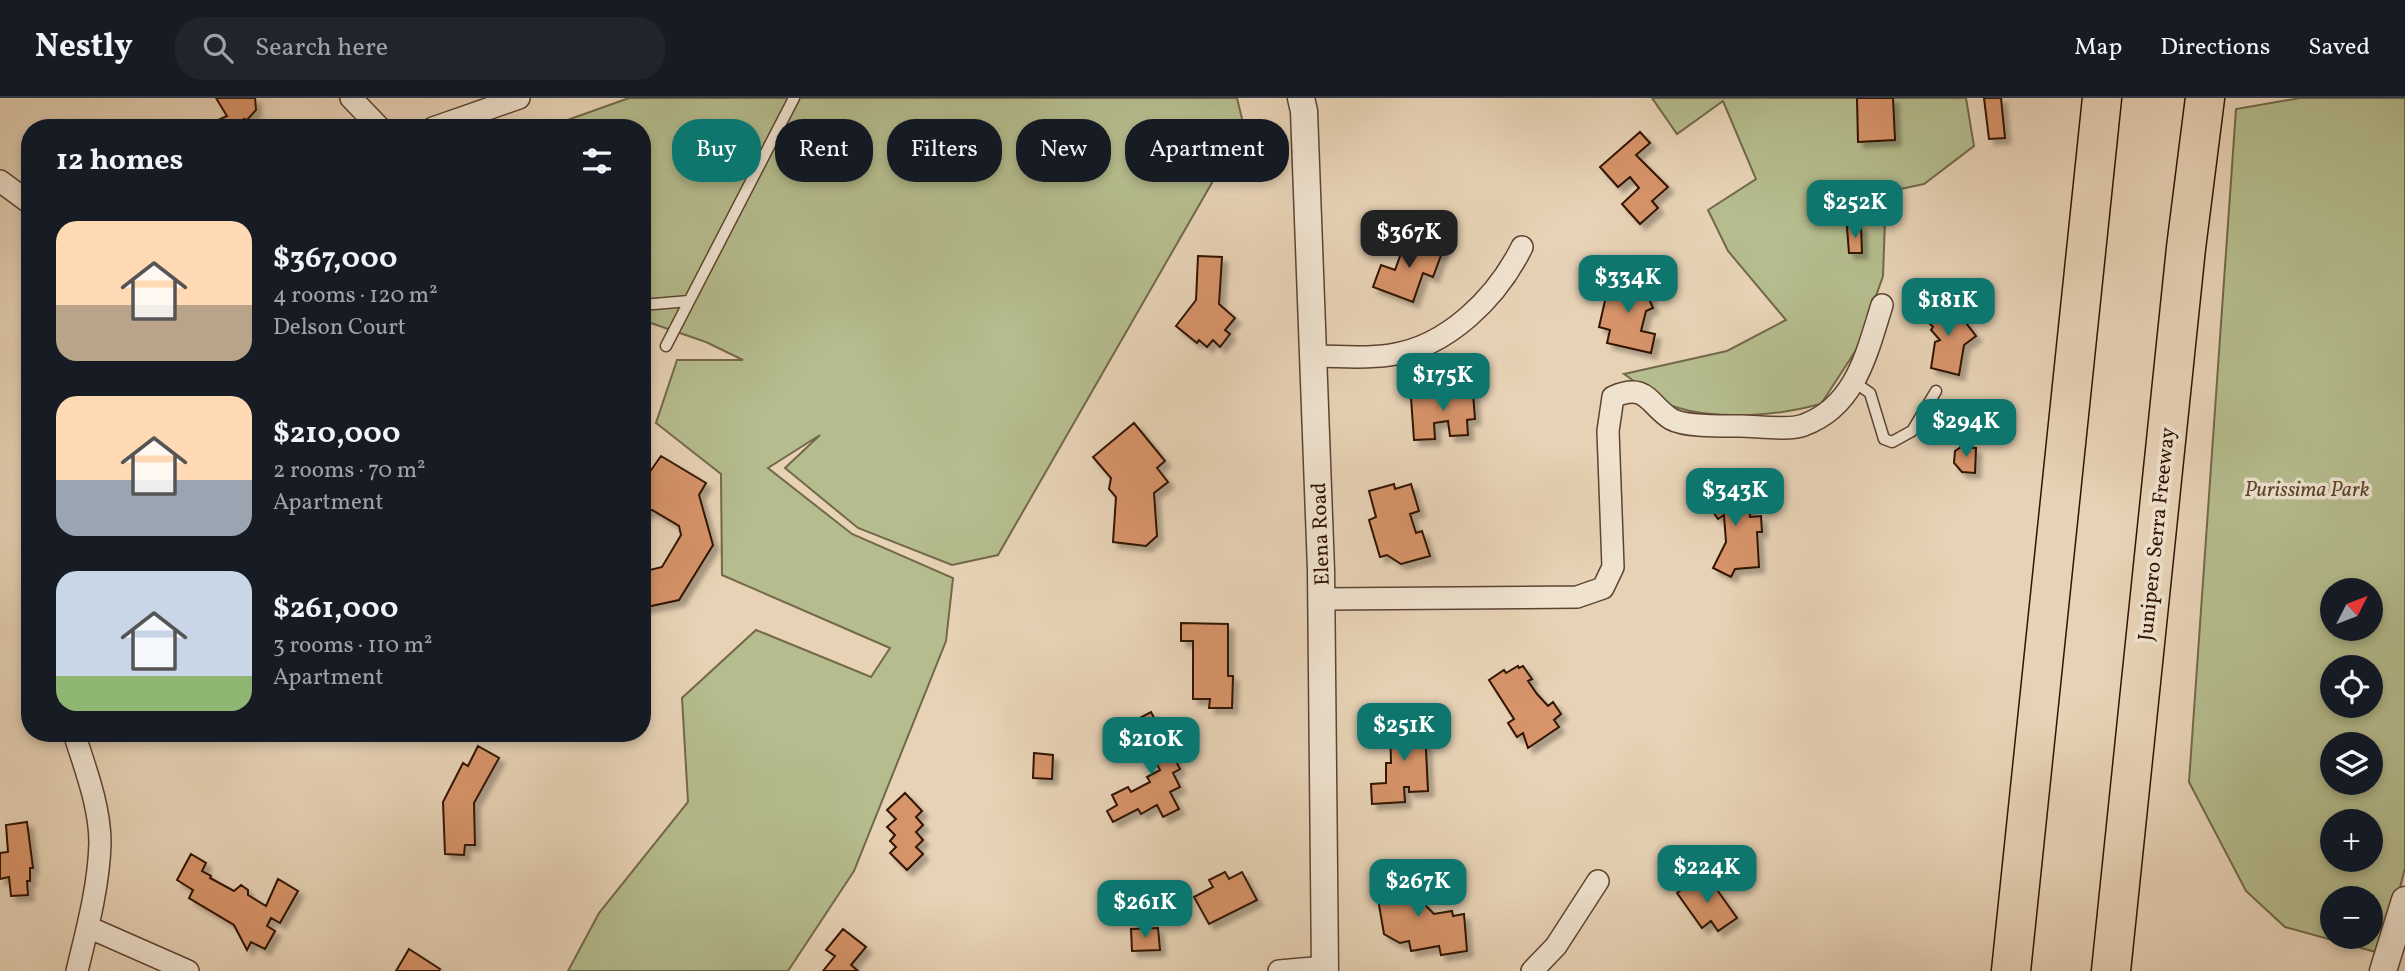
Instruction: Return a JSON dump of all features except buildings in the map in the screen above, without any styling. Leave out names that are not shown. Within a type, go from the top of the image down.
[{"type":"highway","points":[[2011,971],[2102,98]]},
{"type":"highway","name":"Junipero Serra Freeway","points":[[2110,971],[2186,248],[2206,98]]},
{"type":"street","points":[[351,98],[371,119]]},
{"type":"street","points":[[459,119],[519,98]]},
{"type":"street","name":"Elena Road","points":[[1301,98],[1304,111],[1322,598],[1325,969]]},
{"type":"street","points":[[0,181],[21,196]]},
{"type":"street","points":[[1314,356],[1390,355],[1426,344],[1454,330],[1509,274],[1522,247]]},
{"type":"street","points":[[1322,598],[1577,597],[1603,589],[1613,567],[1608,430],[1613,397],[1626,392],[1648,396],[1672,420],[1684,422],[1709,425],[1802,426],[1846,396],[1860,373],[1882,305]]},
{"type":"street","points":[[77,742],[94,800],[100,843],[88,927],[77,971]]},
{"type":"street","points":[[1532,971],[1556,946],[1598,881]]},
{"type":"street","points":[[2384,971],[2405,900]]},
{"type":"street","points":[[88,927],[188,971]]},
{"type":"street","points":[[1279,971],[1325,969]]},
{"type":"lane","points":[[666,346],[794,98]]},
{"type":"lane","points":[[651,304],[689,301]]},
{"type":"lane","points":[[1854,382],[1870,393],[1880,431],[1884,439],[1892,442],[1912,431],[1936,391]]},
{"type":"green space","points":[[629,98],[1237,98],[1242,119],[1125,119],[1125,182],[1212,182],[998,555],[952,565],[858,528],[785,468],[820,435],[768,468],[852,534],[953,578],[946,641],[854,871],[788,971],[568,971],[599,913],[688,802],[682,698],[756,630],[871,677],[890,648],[722,575],[721,474],[656,423],[677,360],[743,360],[706,342],[651,323],[651,119],[570,119]]},
{"type":"green space","points":[[1652,98],[1966,98],[1974,146],[1924,184],[1886,192],[1883,276],[1858,347],[1821,404],[1767,414],[1710,414],[1675,407],[1662,401],[1624,374],[1727,351],[1786,320],[1728,251],[1708,210],[1756,179],[1723,101],[1677,134]]},
{"type":"green space","name":"Purissima Park","points":[[2300,98],[2405,98],[2405,868],[2383,954],[2365,949],[2383,949],[2383,886],[2320,886],[2320,937],[2285,927],[2246,891],[2189,782],[2236,109]]}]
